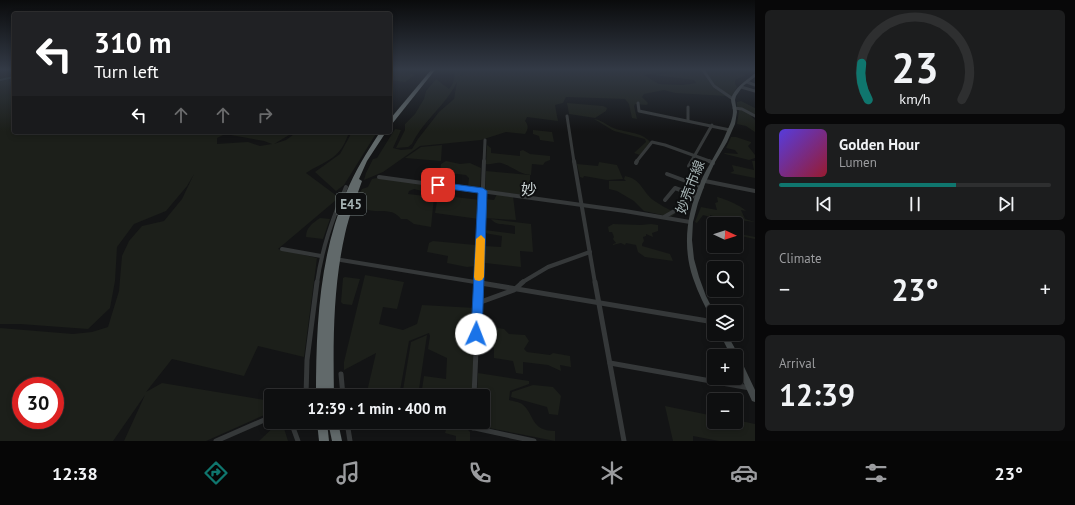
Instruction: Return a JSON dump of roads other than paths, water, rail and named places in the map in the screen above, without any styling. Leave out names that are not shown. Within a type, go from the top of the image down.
[{"type":"highway","points":[[392,122],[417,91]]},
{"type":"highway","name":"E45","points":[[321,389],[320,352],[324,304],[328,268],[336,232],[354,179],[367,155],[383,134]]},
{"type":"highway","name":"E45","points":[[329,389],[328,340],[332,289],[341,238],[358,183],[383,134]]},
{"type":"highway","points":[[323,429],[324,441]]},
{"type":"highway","points":[[332,429],[333,441]]},
{"type":"highway","points":[[334,429],[337,441]]},
{"type":"main road","points":[[733,99],[738,91]]},
{"type":"main road","name":"妙売市線","points":[[708,305],[698,285],[691,263],[688,235],[696,196],[702,187],[734,121],[733,99]]},
{"type":"main road","points":[[743,371],[755,398]]},
{"type":"street","points":[[721,91],[733,99]]},
{"type":"street","points":[[638,103],[639,110],[730,130]]},
{"type":"street","points":[[688,107],[688,120]]},
{"type":"street","points":[[734,108],[742,109],[755,116]]},
{"type":"street","points":[[568,116],[581,204],[624,441]]},
{"type":"street","points":[[688,166],[712,125]]},
{"type":"street","points":[[474,389],[485,140]]},
{"type":"street","points":[[636,163],[652,142],[665,145],[713,163]]},
{"type":"street","points":[[667,174],[702,187]]},
{"type":"street","points":[[379,177],[581,204],[690,222]]},
{"type":"street","points":[[705,181],[755,191]]},
{"type":"street","points":[[306,389],[307,360],[321,256],[332,219],[346,187]]},
{"type":"street","points":[[665,200],[675,188],[696,196]]},
{"type":"street","points":[[664,217],[683,206],[696,196]]},
{"type":"street","points":[[282,249],[321,256]]},
{"type":"street","points":[[478,303],[514,290],[517,286],[548,267],[590,252]]},
{"type":"street","points":[[341,260],[514,290],[707,321]]},
{"type":"street","points":[[610,363],[751,388]]},
{"type":"street","points":[[341,374],[342,389]]},
{"type":"street","points":[[216,441],[264,420]]},
{"type":"street","points":[[294,429],[298,441]]},
{"type":"street","points":[[348,429],[350,441]]},
{"type":"street","points":[[488,429],[534,441]]},
{"type":"district","name":"妙","points":[[529,189]]}]
